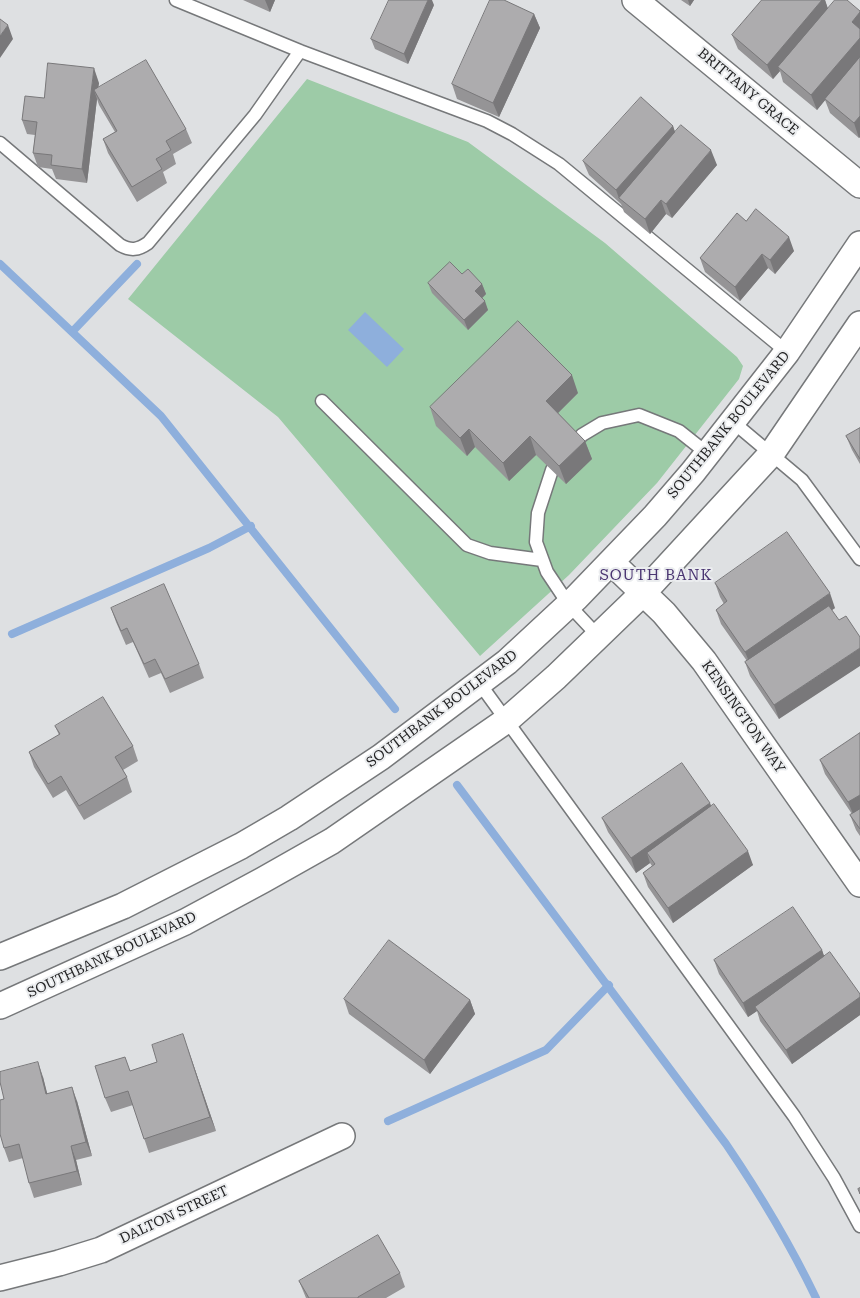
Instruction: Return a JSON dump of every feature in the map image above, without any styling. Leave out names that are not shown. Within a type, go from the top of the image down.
[{"type":"street","name":"BRITTANY GRACE","points":[[634,0],[860,185]]},
{"type":"street","name":"SOUTHBANK BOULEVARD","points":[[0,957],[123,906],[241,846],[288,818],[381,757],[480,684],[569,605],[656,516],[734,422],[788,352],[860,244]]},
{"type":"street","name":"SOUTHBANK BOULEVARD","points":[[0,1006],[186,922],[272,876],[332,840],[507,720],[643,593],[772,453],[860,324]]},
{"type":"street","name":"KENSINGTON WAY","points":[[611,562],[664,613],[704,661],[860,884]]},
{"type":"street","name":"DALTON STREET","points":[[0,1278],[60,1264],[101,1250],[342,1136]]},
{"type":"lane","points":[[176,0],[300,51],[487,121],[535,148],[559,164],[788,352]]},
{"type":"lane","points":[[0,143],[120,245],[134,250],[141,248],[148,243],[255,115],[300,51]]},
{"type":"lane","points":[[322,401],[467,545],[490,553],[542,560]]},
{"type":"lane","points":[[598,636],[569,605],[547,572],[536,542],[537,523],[547,480],[552,470],[582,435],[602,423],[639,415],[679,431],[708,454]]},
{"type":"lane","points":[[734,422],[802,480],[860,559]]},
{"type":"lane","points":[[480,684],[794,1116],[834,1178],[860,1226]]},
{"type":"green space","points":[[307,79],[468,142],[605,243],[737,357],[743,366],[739,379],[657,483],[569,575],[480,656],[278,417],[128,299]]},
{"type":"water","points":[[365,312],[404,349],[387,367],[348,330]]},
{"type":"building","points":[[389,0],[428,0],[404,54],[371,39]]},
{"type":"building","points":[[490,0],[504,0],[534,14],[493,103],[452,84]]},
{"type":"building","points":[[762,0],[822,0],[767,65],[732,35]]},
{"type":"building","points":[[835,0],[847,0],[860,11],[852,22],[860,29],[860,38],[811,95],[778,67]]},
{"type":"building","points":[[0,19],[8,25],[0,36]]},
{"type":"building","points":[[860,57],[860,116],[854,123],[825,99]]},
{"type":"building","points":[[146,60],[186,129],[166,141],[171,150],[156,159],[162,169],[132,187],[103,139],[117,131],[94,90]]},
{"type":"building","points":[[48,63],[94,68],[82,169],[51,165],[52,155],[33,153],[37,122],[22,120],[25,96],[44,98]]},
{"type":"building","points":[[641,97],[673,126],[616,190],[583,161]]},
{"type":"building","points":[[681,125],[711,150],[666,204],[661,200],[645,219],[619,198]]},
{"type":"building","points":[[756,209],[789,237],[770,260],[762,254],[735,287],[700,258],[737,213],[746,221]]},
{"type":"building","points":[[450,262],[462,274],[468,269],[482,284],[475,291],[485,301],[464,320],[428,283]]},
{"type":"building","points":[[518,321],[572,375],[546,401],[585,441],[559,466],[530,436],[503,463],[469,429],[460,438],[430,407]]},
{"type":"building","points":[[860,428],[860,459],[846,436]]},
{"type":"building","points":[[787,532],[830,593],[745,652],[716,610],[727,601],[715,583]]},
{"type":"building","points":[[164,584],[199,664],[165,679],[155,659],[144,664],[127,628],[121,631],[111,608]]},
{"type":"building","points":[[829,606],[839,620],[846,616],[860,637],[860,648],[774,705],[745,662]]},
{"type":"building","points":[[103,697],[133,746],[115,757],[127,777],[79,806],[61,776],[48,784],[29,752],[60,734],[55,726]]},
{"type":"building","points":[[860,733],[860,795],[848,802],[820,760]]},
{"type":"building","points":[[682,763],[710,803],[631,858],[602,818]]},
{"type":"building","points":[[714,804],[748,851],[668,908],[643,873],[655,864],[647,853]]},
{"type":"building","points":[[860,809],[860,829],[850,815]]},
{"type":"building","points":[[793,907],[822,950],[743,1003],[714,960]]},
{"type":"building","points":[[389,940],[470,1000],[424,1060],[344,999]]},
{"type":"building","points":[[830,952],[860,994],[860,997],[786,1050],[755,1007]]},
{"type":"building","points":[[183,1034],[210,1117],[144,1139],[128,1091],[105,1098],[95,1066],[125,1057],[130,1071],[157,1062],[152,1045]]},
{"type":"building","points":[[38,1062],[46,1094],[72,1087],[86,1142],[71,1146],[77,1171],[29,1183],[19,1144],[4,1148],[0,1134],[0,1100],[4,1099],[0,1072]]},
{"type":"building","points":[[378,1235],[400,1273],[358,1298],[309,1298],[299,1281]]},
{"type":"waterway","points":[[0,264],[161,416],[395,709]]},
{"type":"waterway","points":[[72,332],[137,264]]},
{"type":"waterway","points":[[12,634],[209,548],[251,526]]},
{"type":"waterway","points":[[457,785],[726,1144],[774,1220],[816,1298]]},
{"type":"waterway","points":[[388,1121],[546,1050],[609,985]]},
{"type":"district","name":"SOUTH BANK","points":[[656,576]]}]
